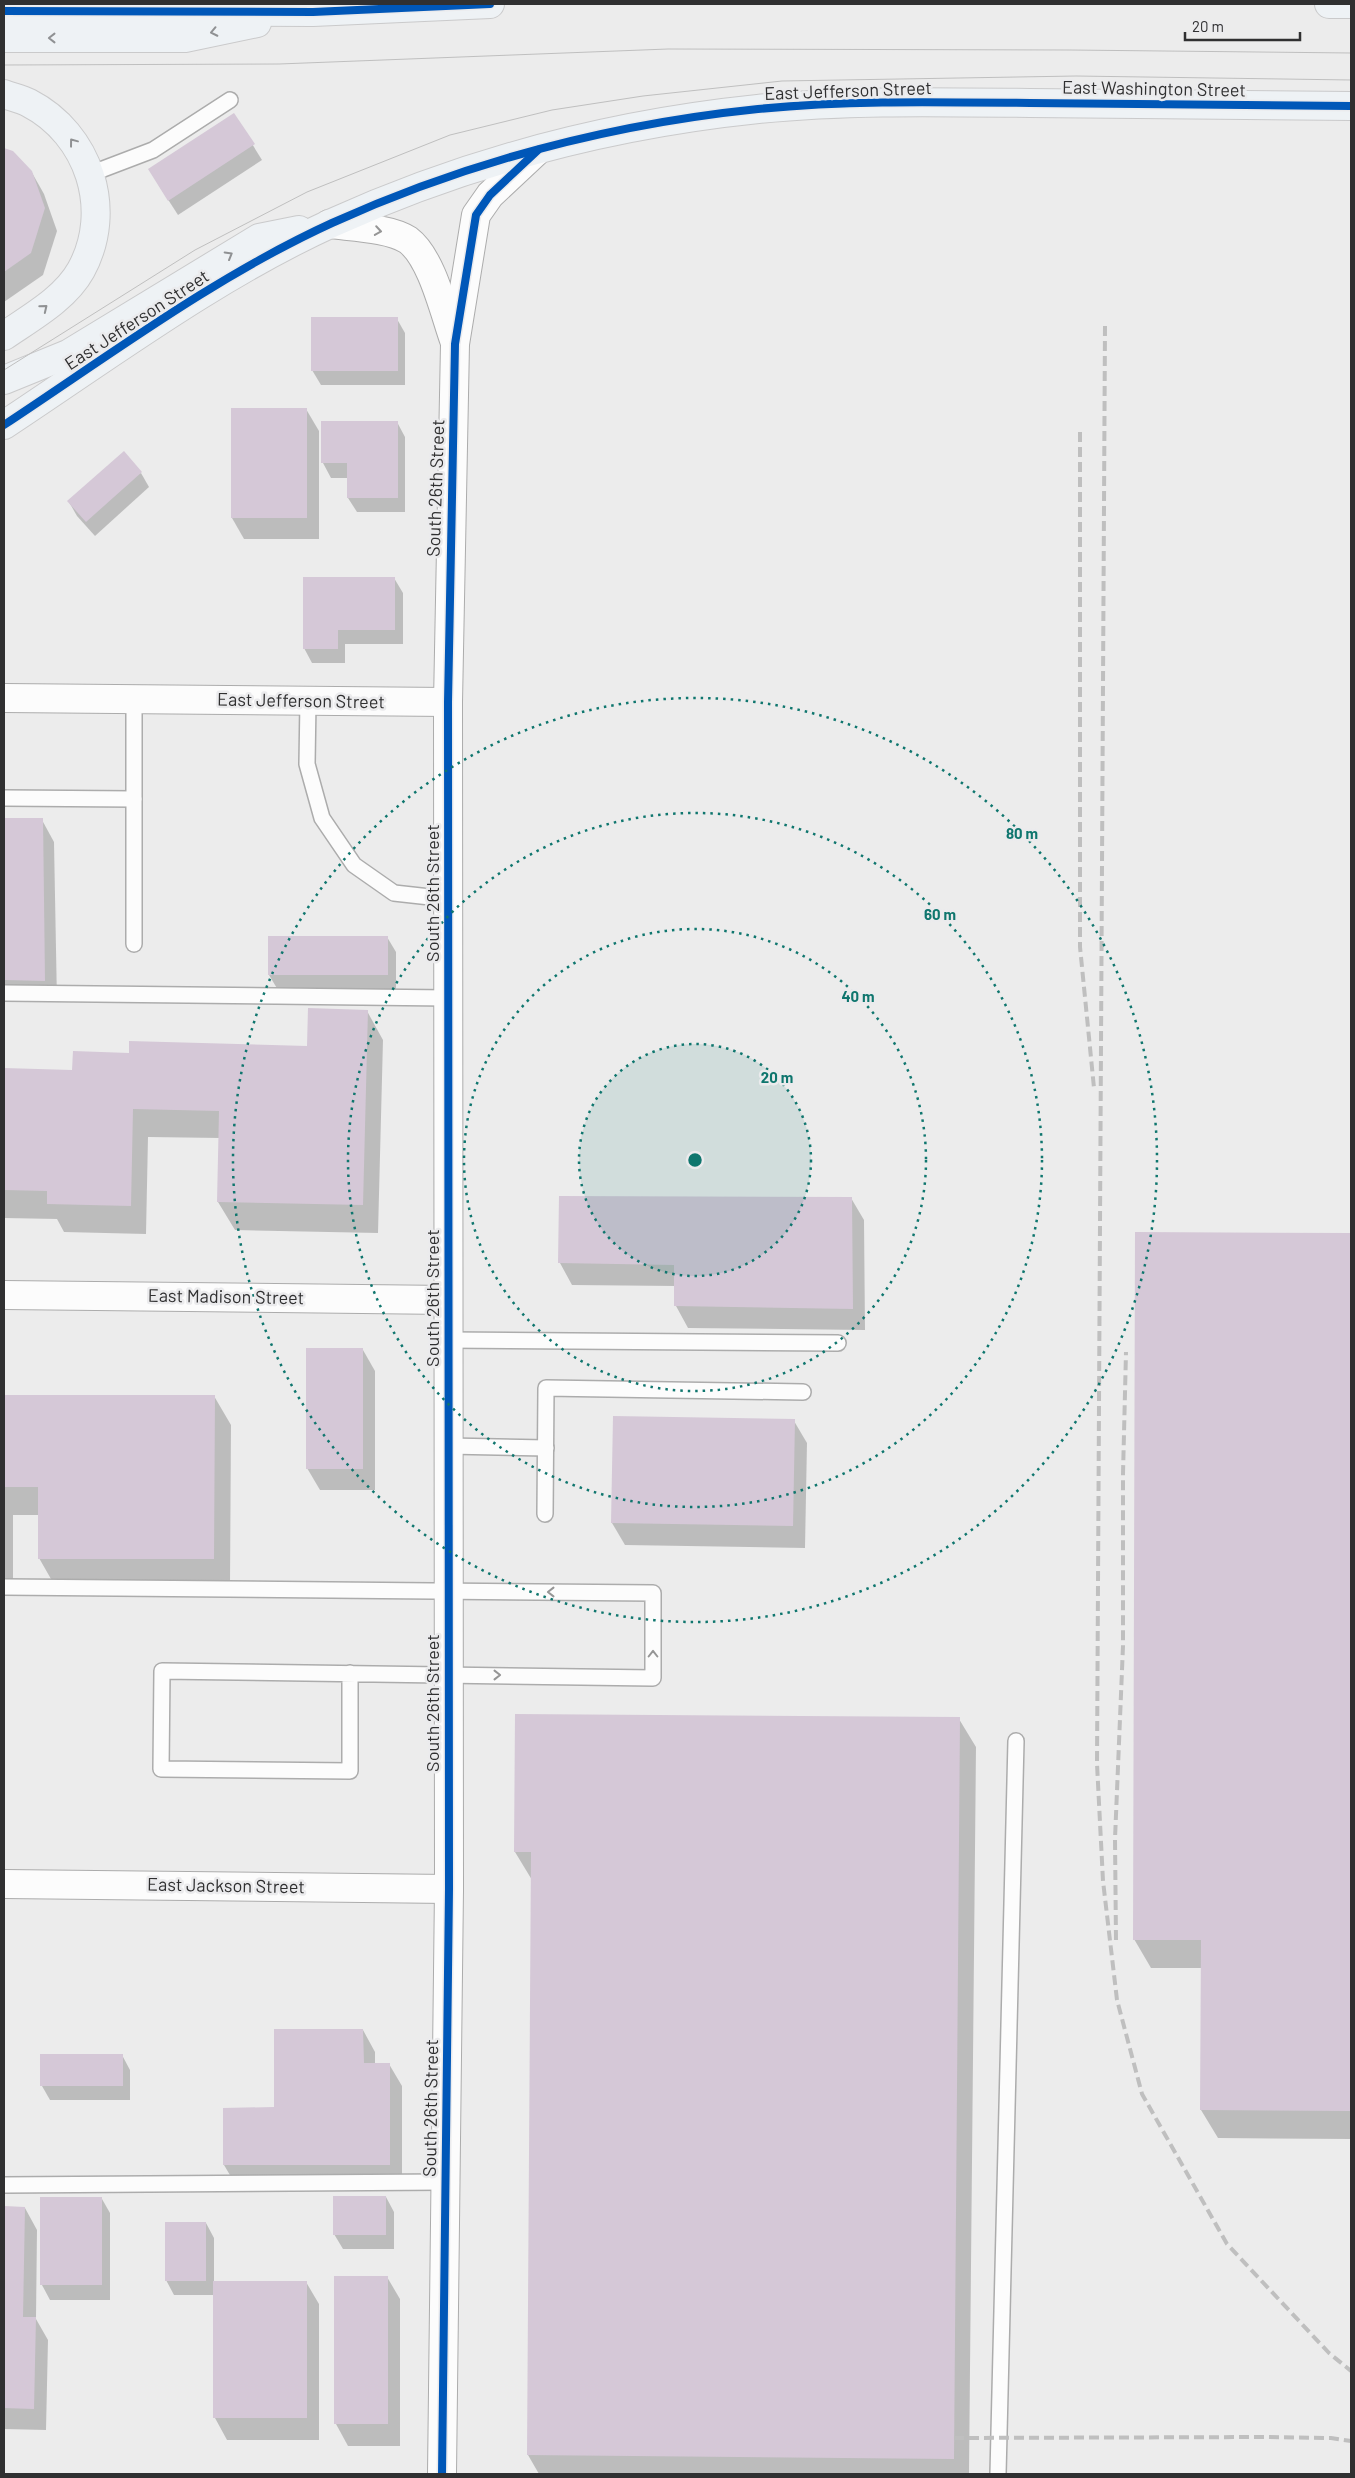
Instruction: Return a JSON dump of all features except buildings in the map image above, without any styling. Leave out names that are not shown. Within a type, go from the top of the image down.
[{"type":"main road","points":[[4,11],[313,12],[490,4]]},
{"type":"main road","points":[[1329,4],[1351,4]]},
{"type":"main road","points":[[4,38],[185,38],[313,12]]},
{"type":"main road","points":[[4,94],[29,103],[56,122],[74,142],[88,164],[92,180],[96,218],[91,243],[81,270],[62,293],[4,336]]},
{"type":"main road","name":"East Washington Street","points":[[957,102],[1351,106]]},
{"type":"main road","name":"East Jefferson Street","points":[[4,425],[196,299],[267,256],[330,224],[407,191],[538,150],[635,128],[758,109],[832,103],[957,102]]},
{"type":"main road","name":"East Jefferson Street","points":[[4,380],[68,354],[258,238],[330,224]]},
{"type":"street","name":"South 26th Street","points":[[442,2474],[449,1888],[448,702],[455,344],[476,215],[490,195],[538,150]]},
{"type":"street","name":"South 26th Street","points":[[330,224],[384,232],[407,240],[424,260],[455,344]]},
{"type":"street","name":"East Jefferson Street","points":[[4,698],[448,702]]},
{"type":"street","name":"East Madison Street","points":[[4,1295],[448,1300]]},
{"type":"street","name":"East Jackson Street","points":[[4,1884],[449,1888]]},
{"type":"lane","points":[[92,180],[153,150],[230,100]]},
{"type":"lane","points":[[134,699],[134,944]]},
{"type":"lane","points":[[308,701],[307,764],[322,818],[354,865],[394,893],[448,899]]},
{"type":"lane","points":[[4,798],[134,799]]},
{"type":"lane","points":[[4,993],[448,998]]},
{"type":"lane","points":[[448,1340],[838,1343]]},
{"type":"lane","points":[[545,1514],[546,1388],[803,1392]]},
{"type":"lane","points":[[448,1446],[546,1448]]},
{"type":"lane","points":[[4,1587],[653,1593],[653,1678],[448,1674],[162,1671],[161,1769],[350,1771],[350,1673]]},
{"type":"lane","points":[[998,2474],[1016,1740]]},
{"type":"lane","points":[[4,2185],[445,2182]]},
{"type":"tram line","points":[[4,65],[279,64],[668,49],[1351,53]]},
{"type":"tram line","points":[[4,370],[195,250],[307,192],[450,135],[552,110],[643,96],[782,81],[1076,76],[1351,80]]},
{"type":"railway","points":[[1105,326],[1097,1764],[1103,1881],[1117,2000],[1142,2094],[1227,2244],[1329,2353],[1351,2371]]},
{"type":"railway","points":[[1080,432],[1080,947],[1094,1088]]},
{"type":"railway","points":[[1116,1940],[1115,1839],[1123,1646],[1123,1474],[1126,1352]]},
{"type":"railway","points":[[954,2438],[1267,2437],[1331,2438],[1351,2441]]},
{"type":"cycle path","points":[[4,11],[313,12],[490,4]]},
{"type":"cycle path","points":[[4,425],[164,318],[247,267],[289,244],[383,201],[435,182],[488,164],[595,136],[703,116],[758,109],[826,104],[928,102],[1351,106]]},
{"type":"cycle path","points":[[442,2474],[449,1889],[448,702],[455,344],[476,215],[490,195],[538,150]]}]
